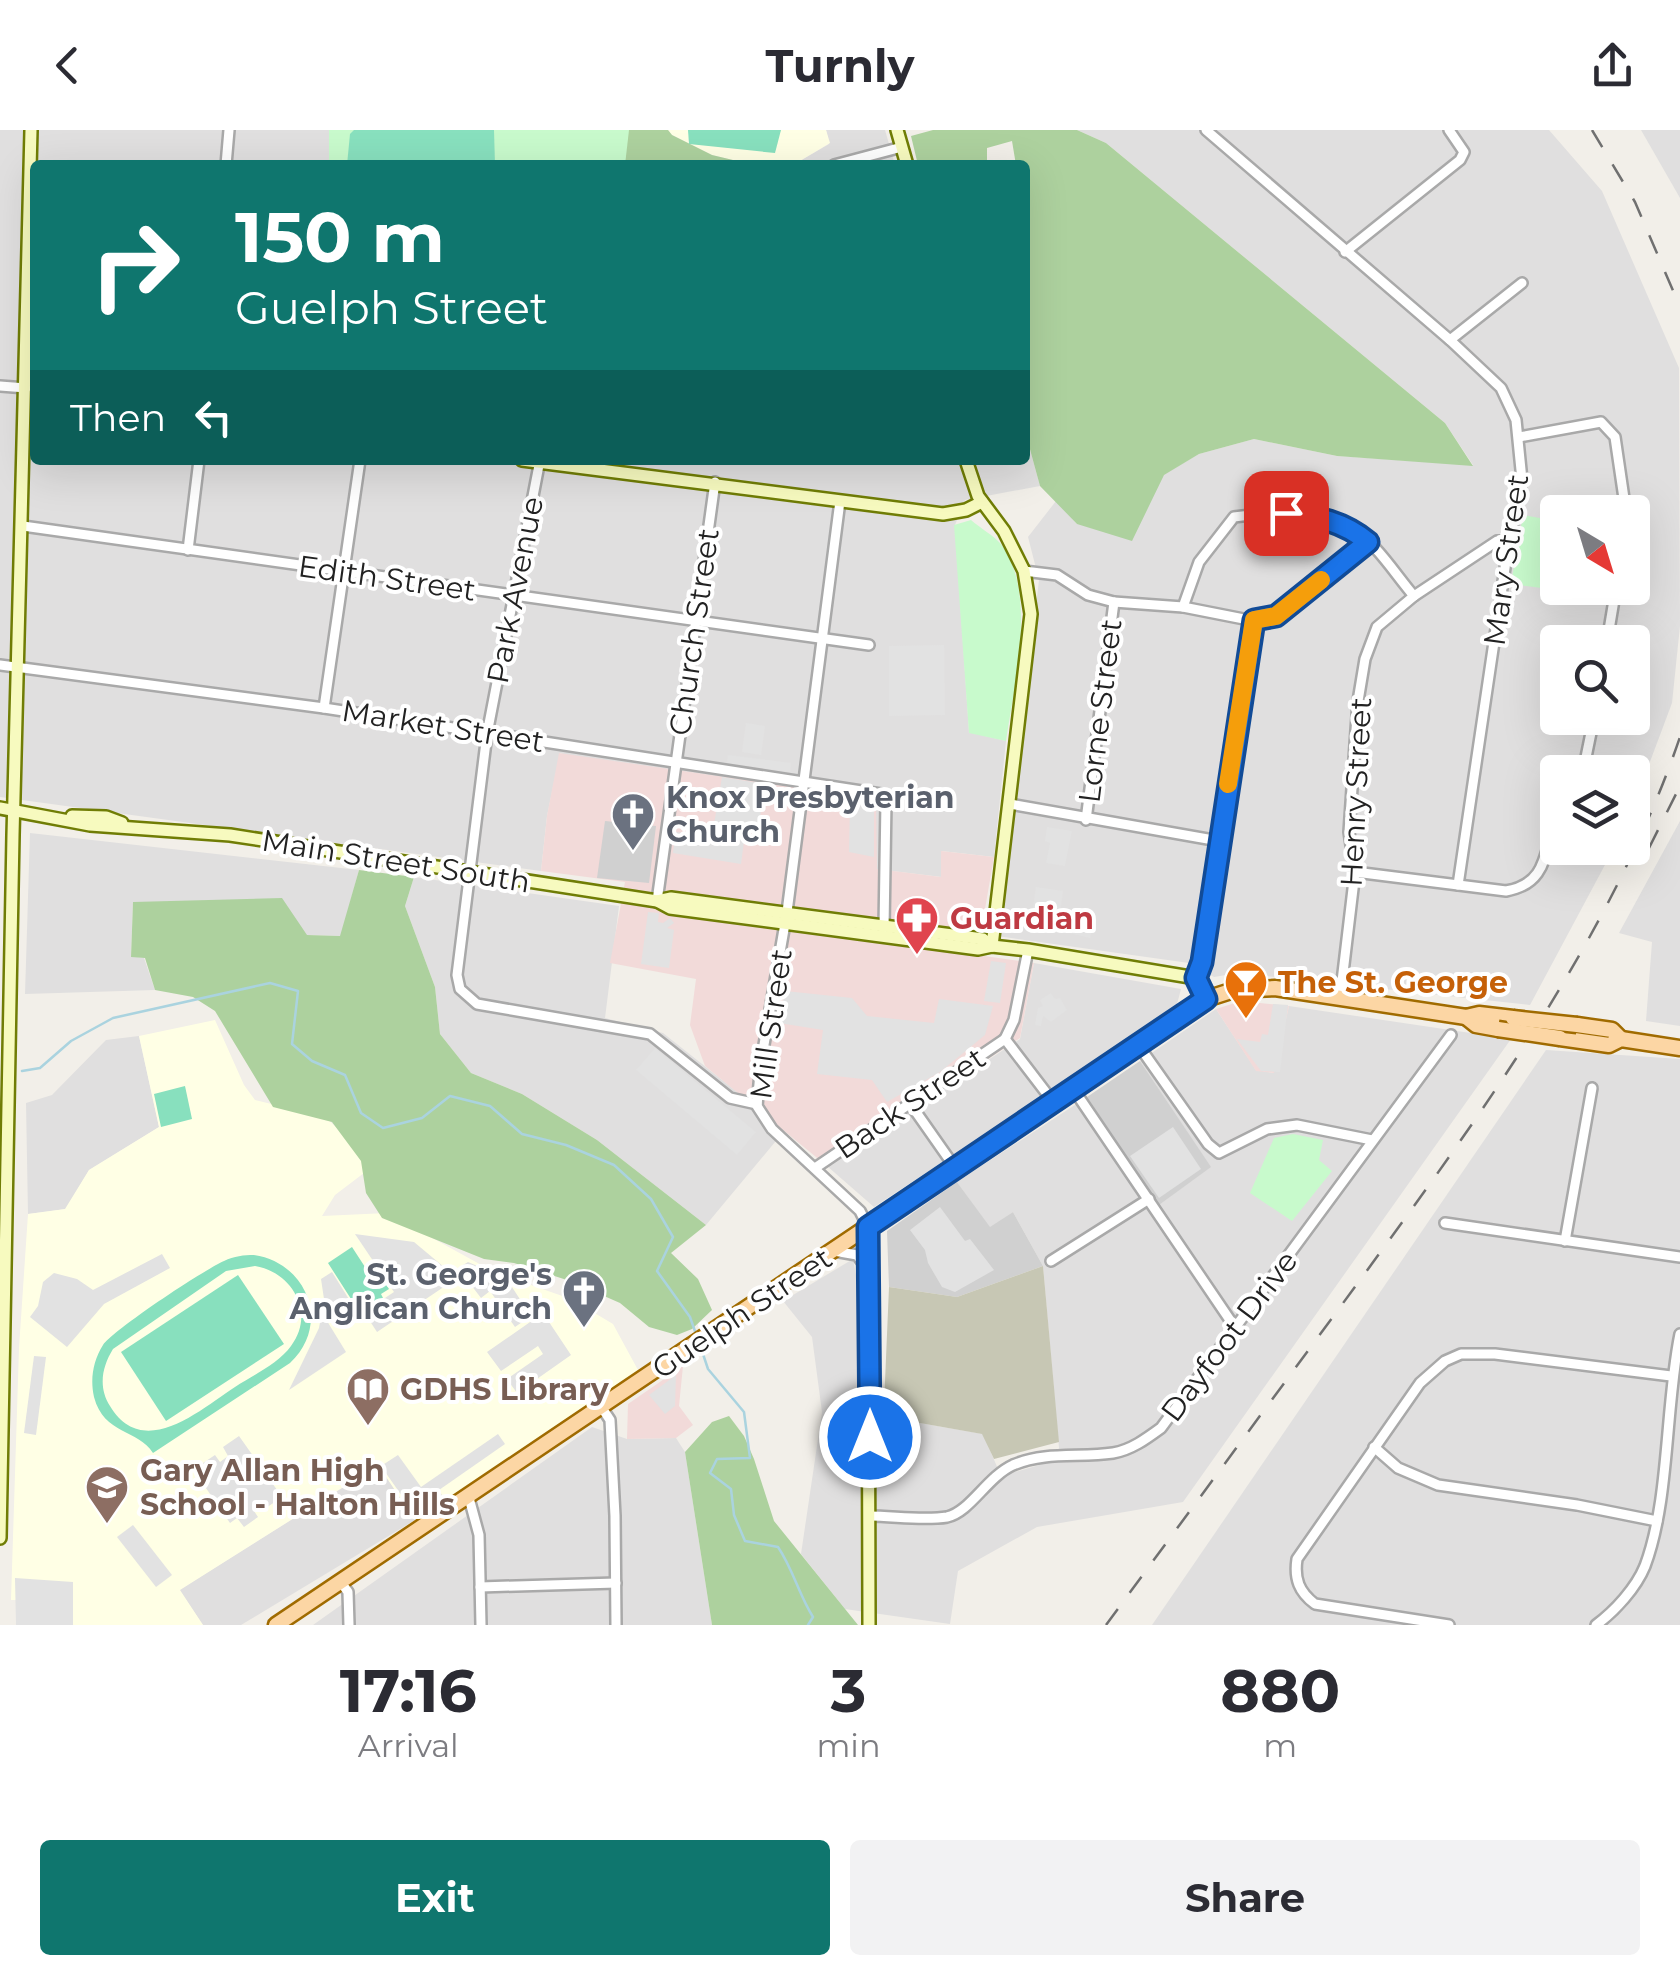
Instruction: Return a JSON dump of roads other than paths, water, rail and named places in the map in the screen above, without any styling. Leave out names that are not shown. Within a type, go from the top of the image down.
[{"type":"main road","points":[[31,130],[31,160]]},
{"type":"main road","points":[[897,130],[906,160]]},
{"type":"main road","points":[[0,1538],[7,809],[30,405]]},
{"type":"main road","points":[[566,465],[943,514],[982,502]]},
{"type":"main road","points":[[968,465],[982,502],[1004,531],[1024,570],[1031,614],[992,946]]},
{"type":"main road","name":"Main Street South","points":[[7,809],[54,818],[106,817],[135,828],[230,835],[657,901],[670,908],[786,917],[978,949],[992,946],[1028,950],[1196,978]]},
{"type":"main road","points":[[1196,978],[1206,999],[1252,988],[1466,1018],[1479,1014],[1612,1030],[1621,1039]]},
{"type":"main road","name":"Guelph Street","points":[[276,1625],[1206,999]]},
{"type":"main road","points":[[1466,1018],[1476,1026],[1498,1030],[1609,1045],[1621,1039],[1680,1048]]},
{"type":"main road","points":[[868,1227],[870,1625]]},
{"type":"street","points":[[226,160],[229,130]]},
{"type":"street","name":"Mary Street","points":[[1206,130],[1450,340],[1500,388],[1516,420],[1522,480],[1508,541],[1458,885]]},
{"type":"street","points":[[1345,252],[1460,160],[1464,152],[1449,130]]},
{"type":"street","points":[[853,160],[902,147]]},
{"type":"street","points":[[1450,340],[1522,282]]},
{"type":"street","points":[[0,386],[30,388]]},
{"type":"street","points":[[1519,437],[1601,422],[1615,437],[1624,495]]},
{"type":"street","points":[[188,550],[198,465]]},
{"type":"street","points":[[324,708],[359,465]]},
{"type":"street","name":"Park Avenue","points":[[539,465],[487,734],[457,975],[460,988],[477,1004],[650,1034],[730,1098],[757,1104]]},
{"type":"street","name":"Church Street","points":[[657,901],[715,482]]},
{"type":"street","name":"Mill Street","points":[[840,501],[786,917],[757,1104],[758,1113],[772,1130],[860,1211],[868,1227]]},
{"type":"street","points":[[1183,607],[1200,562],[1234,517],[1266,512],[1306,515],[1349,526],[1368,542],[1414,596]]},
{"type":"street","name":"Edith Street","points":[[23,526],[869,645]]},
{"type":"street","name":"Henry Street","points":[[1340,998],[1354,872],[1349,832],[1358,701],[1366,658],[1377,628],[1414,596],[1496,542],[1508,541]]},
{"type":"street","points":[[1024,570],[1057,575],[1088,595],[1114,602],[1183,607],[1254,620],[1276,616],[1368,542]]},
{"type":"street","name":"Lorne Street","points":[[1086,820],[1114,602]]},
{"type":"street","points":[[1196,978],[1202,962],[1254,620]]},
{"type":"street","name":"Market Street","points":[[0,665],[324,708],[884,796],[884,932]]},
{"type":"street","points":[[1010,804],[1219,841]]},
{"type":"street","points":[[1354,872],[1506,891],[1518,889],[1536,876],[1543,865]]},
{"type":"street","points":[[1028,950],[1014,1020],[1005,1039],[1054,1103]]},
{"type":"street","name":"Dayfoot Drive","points":[[870,1516],[951,1516],[965,1508],[990,1478],[1015,1464],[1050,1455],[1114,1453],[1140,1444],[1160,1428],[1451,1035]]},
{"type":"street","name":"Back Street","points":[[815,1168],[1005,1039]]},
{"type":"street","points":[[1140,1046],[1208,1144],[1219,1153],[1267,1129],[1297,1125],[1372,1140]]},
{"type":"street","points":[[1565,1241],[1592,1088]]},
{"type":"street","points":[[1074,1090],[1236,1329]]},
{"type":"street","points":[[908,1102],[956,1169]]},
{"type":"street","points":[[1052,1261],[1149,1200]]},
{"type":"street","points":[[1445,1222],[1680,1256]]},
{"type":"street","points":[[834,1251],[857,1255],[870,1274]]},
{"type":"street","points":[[1596,1625],[1624,1599],[1644,1569],[1657,1521],[1671,1376],[1680,1334]]},
{"type":"street","points":[[1449,1625],[1316,1604],[1306,1597],[1294,1577],[1297,1559],[1420,1383],[1445,1361],[1461,1354],[1496,1354],[1671,1376]]},
{"type":"street","points":[[602,1408],[610,1420],[616,1625]]},
{"type":"street","points":[[1374,1448],[1398,1468],[1438,1485],[1657,1521]]},
{"type":"street","points":[[469,1498],[480,1535],[481,1625]]},
{"type":"street","points":[[340,1581],[348,1592],[349,1625]]},
{"type":"street","points":[[480,1587],[616,1583]]},
{"type":"waterway","points":[[22,1071],[40,1068],[71,1041],[113,1018],[270,983],[298,991],[292,1044],[312,1061],[345,1075],[361,1113],[383,1128],[422,1118],[450,1096],[490,1106],[522,1134],[566,1145],[614,1165],[651,1199],[673,1237],[657,1271],[690,1317],[697,1337]]},
{"type":"waterway","points":[[700,1345],[708,1369],[744,1412],[750,1458],[717,1459],[710,1473],[731,1489],[734,1515],[745,1541],[778,1547],[813,1617],[808,1625]]},
{"type":"railway","points":[[1592,130],[1635,202],[1680,307]]},
{"type":"railway","points":[[1106,1625],[1503,1078],[1585,946],[1621,877],[1680,737]]},
{"type":"railway","points":[[1650,846],[1680,786]]},
{"type":"place","name":"Knox Presbyterian Church","points":[[633,852]]},
{"type":"place","name":"Guardian","points":[[917,956]]},
{"type":"place","name":"The St. George","points":[[1246,1020]]},
{"type":"place","name":"St. George's Anglican Church","points":[[584,1329]]},
{"type":"place","name":"GDHS Library","points":[[368,1427]]},
{"type":"place","name":"Gary Allan High School - Halton Hills","points":[[107,1525]]}]
